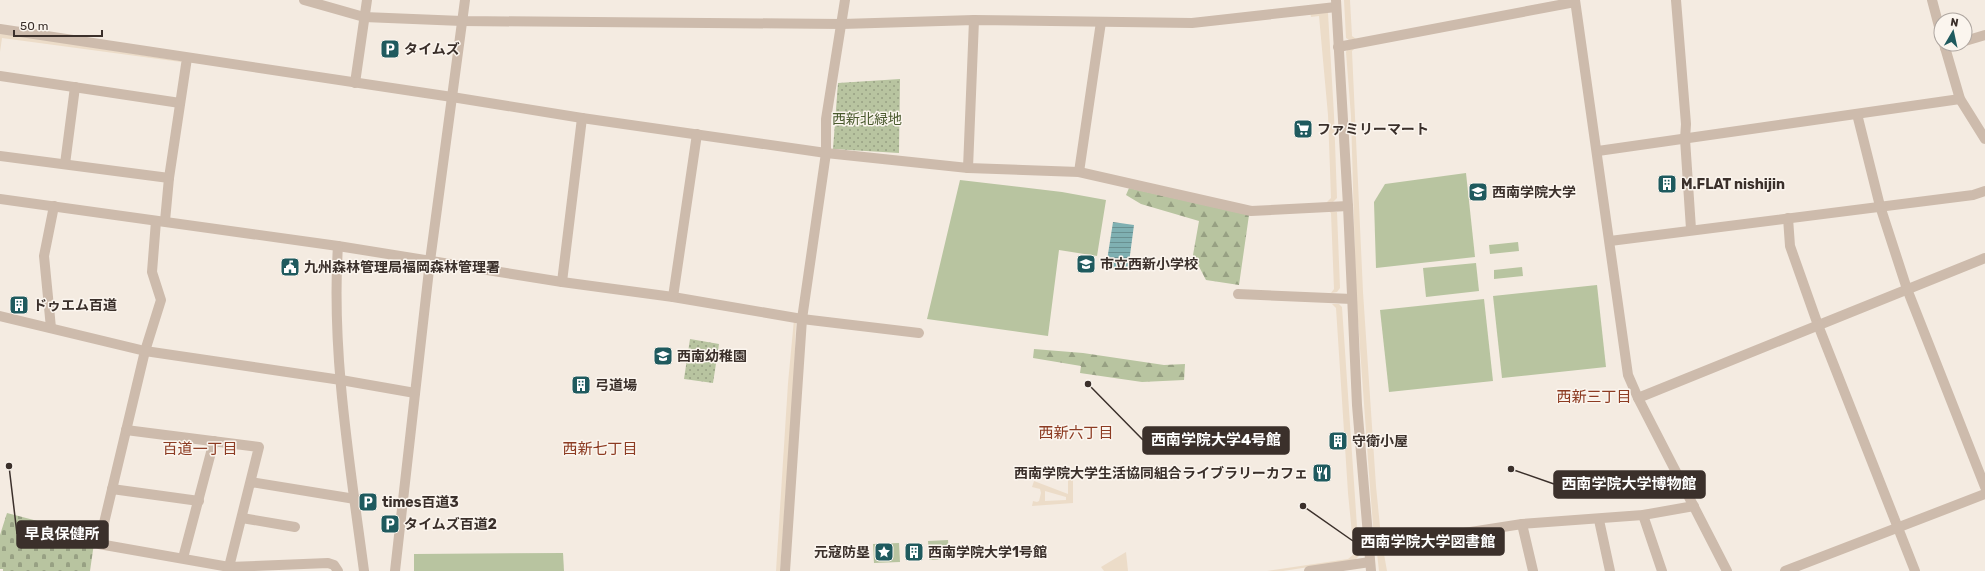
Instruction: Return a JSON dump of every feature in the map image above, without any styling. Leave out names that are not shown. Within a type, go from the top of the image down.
[{"type":"street","points":[[304,0],[364,17],[462,21],[842,24],[974,20],[1192,23],[1336,3],[1348,206],[1357,405],[1368,548],[1371,566],[1309,571]]},
{"type":"street","points":[[355,83],[367,0]]},
{"type":"street","points":[[395,571],[430,261],[465,0]]},
{"type":"street","points":[[785,571],[802,319],[826,153],[826,118],[845,0]]},
{"type":"street","points":[[1676,0],[1686,124],[1685,139],[1691,229]]},
{"type":"street","points":[[1932,0],[1935,12]]},
{"type":"street","points":[[1338,47],[1575,1],[1598,151],[1628,375],[1638,398],[1727,571]]},
{"type":"street","points":[[968,168],[974,20]]},
{"type":"street","points":[[1079,172],[1101,22]]},
{"type":"street","points":[[0,29],[582,118],[826,153],[968,168],[1079,172],[1251,211],[1348,206]]},
{"type":"street","points":[[1973,39],[1985,35]]},
{"type":"street","points":[[1946,52],[1960,99],[1985,139]]},
{"type":"street","points":[[187,58],[169,178],[160,221],[152,272],[161,300],[145,351],[99,544],[182,558],[229,569],[292,563],[328,563],[334,565],[338,571]]},
{"type":"street","points":[[0,76],[180,103]]},
{"type":"street","points":[[65,164],[75,88]]},
{"type":"street","points":[[1598,151],[1960,99]]},
{"type":"street","points":[[1857,114],[1880,206],[1907,289],[1985,487]]},
{"type":"street","points":[[562,282],[582,118]]},
{"type":"street","points":[[674,297],[697,134]]},
{"type":"street","points":[[0,156],[169,178]]},
{"type":"street","points":[[1610,241],[1691,229],[1973,195],[1985,191]]},
{"type":"street","points":[[0,199],[338,246],[562,282],[674,297],[802,319],[919,333]]},
{"type":"street","points":[[50,328],[44,256],[54,206]]},
{"type":"street","points":[[1788,218],[1790,246],[1818,325],[1900,528],[1915,571]]},
{"type":"street","points":[[338,246],[336,277],[341,380],[364,571]]},
{"type":"street","points":[[1638,398],[1985,258]]},
{"type":"street","points":[[1238,294],[1352,299]]},
{"type":"street","points":[[0,316],[145,351],[341,380],[415,393]]},
{"type":"street","points":[[126,430],[259,447],[229,569]]},
{"type":"street","points":[[182,558],[199,501],[214,441]]},
{"type":"street","points":[[251,482],[355,499]]},
{"type":"street","points":[[112,489],[199,501]]},
{"type":"street","points":[[1786,571],[1985,494]]},
{"type":"street","points":[[1368,548],[1522,524],[1642,516],[1694,506]]},
{"type":"street","points":[[1642,516],[1662,571]]},
{"type":"street","points":[[242,518],[295,527]]},
{"type":"street","points":[[1599,520],[1610,571]]},
{"type":"street","points":[[1522,524],[1533,571]]},
{"type":"green space","name":"西新北緑地","points":[[900,79],[899,153],[833,149],[838,83]]},
{"type":"green space","points":[[1466,173],[1475,257],[1376,268],[1374,202],[1385,184]]},
{"type":"green space","points":[[960,180],[1062,192],[1106,200],[1097,256],[1059,250],[1048,336],[927,319]]},
{"type":"green space","points":[[1129,188],[1249,215],[1239,285],[1206,280],[1193,255],[1199,221],[1141,204],[1126,195]]},
{"type":"green space","points":[[1518,242],[1519,251],[1490,254],[1489,245]]},
{"type":"green space","points":[[1476,263],[1479,291],[1426,297],[1423,268]]},
{"type":"green space","points":[[1522,267],[1523,276],[1494,279],[1494,270]]},
{"type":"green space","points":[[1597,285],[1606,367],[1502,378],[1493,296]]},
{"type":"green space","points":[[1484,299],[1493,381],[1389,392],[1380,310]]},
{"type":"green space","points":[[690,339],[719,344],[713,383],[684,379]]},
{"type":"green space","points":[[1034,349],[1083,353],[1164,365],[1185,364],[1184,380],[1142,382],[1080,373],[1081,366],[1033,358]]},
{"type":"green space","points":[[7,513],[95,536],[90,571],[3,571],[3,569],[0,569],[0,535]]},
{"type":"green space","points":[[948,540],[949,559],[929,560],[928,541]]},
{"type":"green space","points":[[899,543],[900,562],[874,563],[873,544]]},
{"type":"green space","points":[[563,553],[564,571],[414,571],[414,554]]},
{"type":"shaded area","points":[[1344,0],[1350,0],[1352,36],[1356,39],[1349,40],[1346,38]]},
{"type":"shaded area","points":[[1310,12],[1328,13],[1337,198],[1333,202],[1327,202],[1331,198],[1328,115],[1319,16],[1311,17]]},
{"type":"shaded area","points":[[0,33],[181,62],[2,38],[0,52]]},
{"type":"shaded area","points":[[1356,47],[1352,51],[1363,292],[1376,486],[1381,537],[1386,540],[1378,541],[1374,538],[1356,293],[1351,116],[1346,52],[1347,50]]},
{"type":"shaded area","points":[[1328,210],[1337,212],[1340,288],[1337,292],[1331,293],[1334,289],[1331,213]]},
{"type":"shaded area","points":[[1332,304],[1339,304],[1342,307],[1359,556],[1355,560],[1283,571],[1267,571],[1348,559],[1354,554],[1348,493],[1336,308]]},
{"type":"shaded area","points":[[796,318],[794,383],[780,571],[776,571],[788,383],[794,319]]},
{"type":"shaded area","points":[[1068,477],[1073,477],[1073,503],[1032,506],[1033,501],[1039,501],[1041,493],[1040,489],[1032,487],[1034,481],[1068,494]],"holes":[[[1045,491],[1066,497],[1066,500],[1045,501]]]},
{"type":"shaded area","points":[[1388,549],[1384,554],[1387,571],[1379,571],[1377,553]]},
{"type":"shaded area","points":[[1126,552],[1128,571],[1104,571],[1101,567]]},
{"type":"water","points":[[1113,222],[1134,225],[1128,270],[1106,267]]},
{"type":"place","name":"タイムズ","points":[[390,49]]},
{"type":"place","name":"ファミリーマート","points":[[1303,129]]},
{"type":"place","name":"M.FLAT nishijin","points":[[1667,184]]},
{"type":"place","name":"西南学院大学","points":[[1478,192]]},
{"type":"place","name":"市立西新小学校","points":[[1086,264]]},
{"type":"place","name":"九州森林管理局福岡森林管理署","points":[[290,267]]},
{"type":"place","name":"ドゥエム百道","points":[[19,305]]},
{"type":"place","name":"西南幼稚園","points":[[663,356]]},
{"type":"place","name":"西南学院大学4号館","points":[[1088,384]]},
{"type":"place","name":"弓道場","points":[[581,385]]},
{"type":"place","name":"守衛小屋","points":[[1338,441]]},
{"type":"place","name":"早良保健所","points":[[9,466]]},
{"type":"place","name":"西南学院大学博物館","points":[[1511,469]]},
{"type":"place","name":"西南学院大学生活協同組合ライブラリーカフェ","points":[[1322,473]]},
{"type":"place","name":"times百道3","points":[[368,502]]},
{"type":"place","name":"西南学院大学図書館","points":[[1303,506]]},
{"type":"place","name":"タイムズ百道2","points":[[390,524]]},
{"type":"place","name":"元寇防塁","points":[[884,552]]},
{"type":"place","name":"西南学院大学1号館","points":[[914,552]]},
{"type":"district","name":"西新三丁目","points":[[1594,397]]},
{"type":"district","name":"西新六丁目","points":[[1076,433]]},
{"type":"district","name":"百道一丁目","points":[[200,449]]},
{"type":"district","name":"西新七丁目","points":[[600,449]]}]
